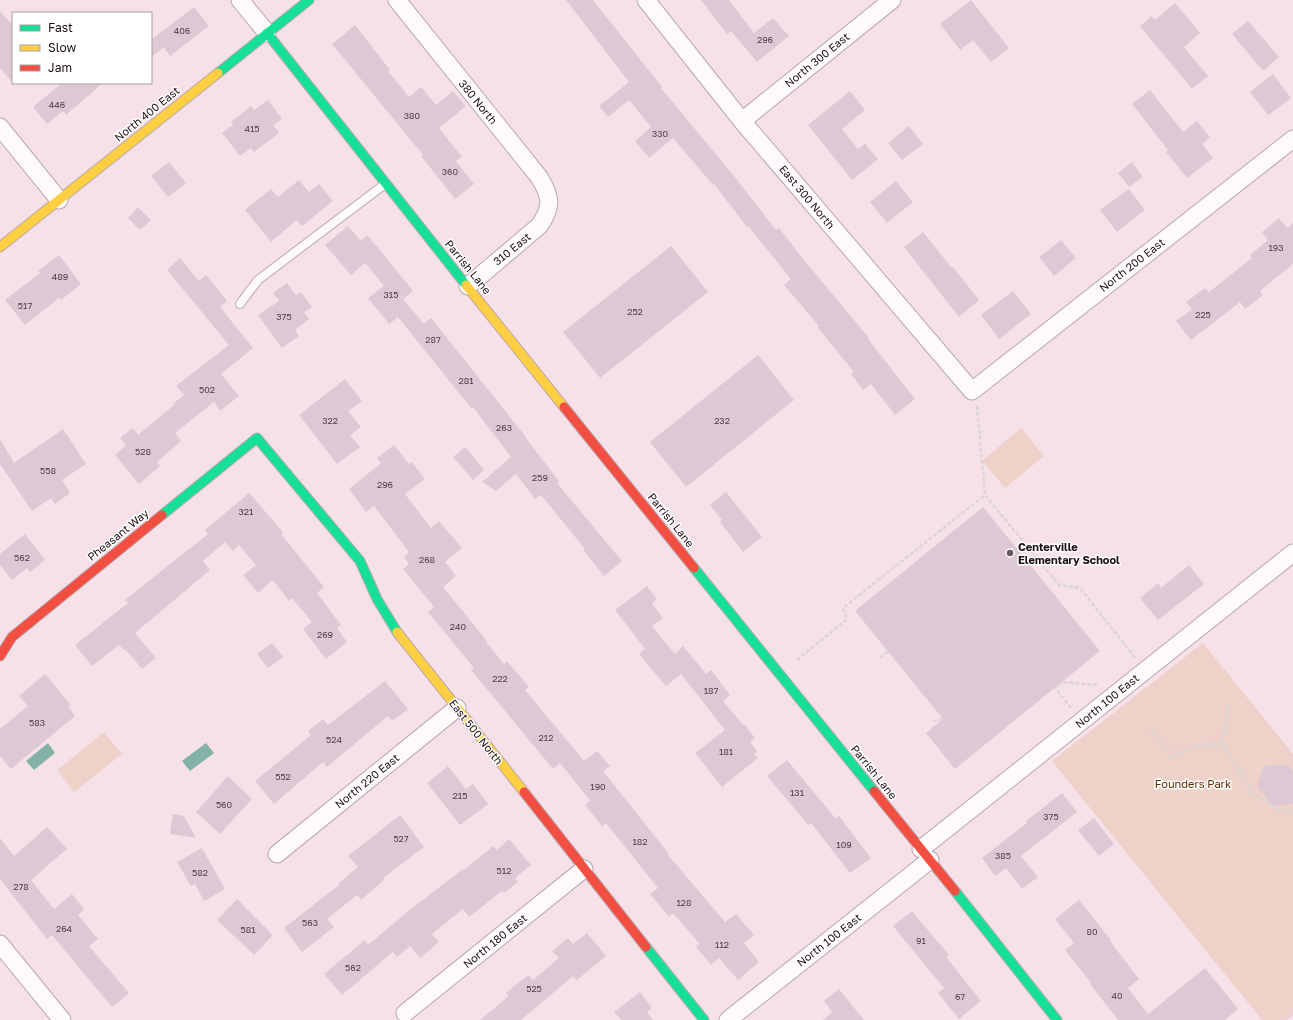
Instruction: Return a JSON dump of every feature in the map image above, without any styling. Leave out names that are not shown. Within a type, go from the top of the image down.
[{"type":"street","points":[[240,0],[267,33]]},
{"type":"street","name":"North 400 East","points":[[0,247],[309,0]]},
{"type":"street","name":"380 North","points":[[397,0],[539,177],[547,191],[549,207]]},
{"type":"street","name":"East 300 North","points":[[646,0],[742,121],[974,396]]},
{"type":"street","name":"North 300 East","points":[[742,121],[892,0]]},
{"type":"street","name":"Parrish Lane","points":[[267,33],[386,184],[926,854],[1057,1020]]},
{"type":"street","points":[[0,127],[59,200]]},
{"type":"street","name":"North 200 East","points":[[974,396],[1293,139]]},
{"type":"street","name":"310 East","points":[[468,286],[534,232],[544,221],[549,207]]},
{"type":"street","name":"Pheasant Way","points":[[0,656],[12,637],[257,438]]},
{"type":"street","name":"East 500 North","points":[[257,438],[360,561],[378,599],[398,634],[704,1020]]},
{"type":"street","name":"North 100 East","points":[[728,1020],[926,854],[1293,553]]},
{"type":"street","name":"North 220 East","points":[[277,854],[457,708]]},
{"type":"street","name":"North 180 East","points":[[405,1013],[584,869]]},
{"type":"street","points":[[0,944],[62,1020]]},
{"type":"lane","points":[[240,304],[258,280],[386,184]]},
{"type":"path","points":[[974,396],[985,495],[1059,585],[1080,588],[1139,663]]},
{"type":"path","points":[[797,660],[847,619],[843,608],[985,495]]},
{"type":"path","points":[[880,658],[888,651]]},
{"type":"path","points":[[1071,708],[1055,688],[1063,682],[1099,685]]},
{"type":"path","points":[[1229,705],[1222,744],[1254,794],[1279,810],[1290,811],[1293,814]]},
{"type":"path","points":[[933,721],[943,719]]},
{"type":"path","points":[[1151,731],[1173,757],[1188,748],[1205,744],[1222,744]]},
{"type":"green space","points":[[1021,428],[1044,456],[1005,488],[982,461]]},
{"type":"green space","name":"Founders Park","points":[[1203,643],[1293,754],[1293,1015],[1287,1020],[1262,1020],[1052,761]]},
{"type":"green space","points":[[104,732],[122,754],[74,792],[57,770]]},
{"type":"shaded area","points":[[48,743],[55,753],[34,770],[26,761]]},
{"type":"shaded area","points":[[206,743],[214,753],[190,771],[182,761]]},
{"type":"building","points":[[566,0],[593,0],[662,87],[661,88],[730,171],[776,230],[779,228],[869,338],[868,339],[915,399],[895,415],[871,384],[863,390],[851,374],[854,372],[817,327],[819,326],[784,285],[791,279],[748,226],[747,227],[714,184],[713,185],[673,138],[649,158],[635,141],[651,127],[629,100],[608,117],[599,106],[629,82]]},
{"type":"building","points":[[701,0],[729,0],[754,33],[773,18],[789,36],[757,62],[731,31],[727,34]]},
{"type":"building","points":[[971,0],[1009,48],[991,62],[973,40],[960,50],[940,24]]},
{"type":"building","points":[[1175,3],[1200,33],[1184,47],[1208,76],[1192,89],[1140,26],[1152,16],[1155,20]]},
{"type":"building","points":[[194,7],[209,26],[170,56],[164,47],[152,56],[152,39]]},
{"type":"building","points":[[0,11],[12,25],[12,82],[0,68]]},
{"type":"building","points":[[1248,21],[1279,57],[1263,71],[1232,34]]},
{"type":"building","points":[[355,25],[390,70],[388,71],[409,97],[421,87],[436,105],[453,91],[466,106],[439,128],[462,157],[456,161],[474,184],[455,199],[421,156],[423,155],[332,44]]},
{"type":"building","points":[[1273,74],[1291,98],[1268,115],[1250,92]]},
{"type":"building","points":[[61,84],[102,84],[66,115],[63,111],[47,124],[33,107]]},
{"type":"building","points":[[1150,90],[1183,132],[1197,121],[1210,137],[1202,144],[1213,158],[1187,178],[1166,152],[1168,150],[1132,104]]},
{"type":"building","points":[[850,91],[865,110],[842,129],[858,149],[865,144],[878,159],[852,180],[808,125]]},
{"type":"building","points":[[268,100],[282,119],[273,125],[279,133],[254,152],[251,148],[240,156],[222,133],[233,125],[231,122],[251,106],[254,110]]},
{"type":"building","points":[[909,126],[923,144],[902,160],[888,143]]},
{"type":"building","points":[[169,162],[186,183],[168,197],[151,176]]},
{"type":"building","points":[[1132,162],[1143,177],[1129,187],[1118,173]]},
{"type":"building","points":[[299,180],[309,192],[319,184],[333,201],[302,226],[297,220],[271,242],[245,210],[271,189],[278,197]]},
{"type":"building","points":[[896,181],[913,202],[887,223],[870,202]]},
{"type":"building","points":[[1129,189],[1145,210],[1117,232],[1100,210]]},
{"type":"building","points":[[138,207],[151,220],[140,230],[128,218]]},
{"type":"building","points":[[1279,218],[1287,228],[1293,223],[1293,264],[1260,291],[1263,295],[1245,309],[1240,302],[1191,340],[1176,321],[1192,309],[1186,302],[1205,288],[1209,292],[1252,258],[1250,255],[1268,240],[1262,232]]},
{"type":"building","points":[[348,226],[361,241],[367,235],[380,250],[413,291],[403,299],[424,324],[431,318],[526,437],[559,481],[557,483],[622,561],[604,576],[583,550],[585,549],[541,495],[535,499],[516,474],[496,491],[482,482],[511,457],[473,407],[471,408],[398,317],[389,324],[368,298],[384,286],[365,263],[351,275],[325,245]]},
{"type":"building","points":[[923,232],[979,300],[959,317],[904,247]]},
{"type":"building","points":[[1061,240],[1076,258],[1054,276],[1039,257]]},
{"type":"building","points":[[671,246],[708,292],[600,378],[563,332]]},
{"type":"building","points":[[59,255],[81,284],[61,300],[59,298],[25,325],[5,300],[40,273],[38,271]]},
{"type":"building","points":[[180,258],[199,281],[206,275],[227,301],[220,307],[253,348],[221,374],[239,396],[220,411],[214,402],[175,433],[181,441],[157,462],[160,466],[139,484],[115,455],[126,445],[120,438],[133,428],[138,435],[175,404],[174,403],[184,395],[176,386],[229,345],[167,270]]},
{"type":"building","points":[[287,283],[296,295],[301,292],[312,307],[304,312],[309,319],[295,330],[299,336],[282,348],[258,315],[279,301],[273,293]]},
{"type":"building","points":[[1013,291],[1031,314],[999,339],[981,315]]},
{"type":"building","points":[[758,355],[794,400],[686,487],[650,442]]},
{"type":"building","points":[[345,379],[362,401],[348,411],[361,427],[350,435],[360,447],[337,464],[299,415]]},
{"type":"building","points":[[63,429],[86,464],[62,480],[70,493],[55,504],[51,498],[32,511],[0,464],[0,439],[14,463]]},
{"type":"building","points":[[394,445],[409,464],[412,462],[425,479],[405,494],[431,528],[439,521],[462,548],[445,562],[456,576],[443,587],[504,664],[507,661],[529,687],[525,690],[584,761],[597,751],[610,766],[603,771],[669,854],[668,855],[725,922],[736,914],[754,935],[744,943],[759,962],[738,980],[719,958],[711,965],[696,947],[700,944],[673,913],[669,917],[650,894],[658,888],[606,823],[602,826],[585,805],[590,800],[560,763],[553,769],[471,670],[474,668],[428,612],[434,607],[403,569],[409,564],[404,557],[409,552],[374,506],[366,512],[349,489],[381,463],[377,458]]},
{"type":"building","points":[[465,447],[484,470],[473,480],[453,457]]},
{"type":"building","points":[[726,492],[762,537],[743,552],[720,522],[722,520],[710,505]]},
{"type":"building","points":[[249,493],[283,532],[281,534],[324,587],[317,593],[341,625],[337,628],[347,642],[326,659],[303,629],[312,622],[292,598],[289,601],[273,580],[258,593],[243,575],[256,565],[239,545],[233,551],[225,542],[203,561],[210,570],[135,633],[156,658],[142,669],[125,649],[124,650],[119,645],[92,666],[75,645],[128,603],[125,600],[208,534],[205,530]]},
{"type":"building","points":[[983,507],[1100,651],[955,769],[926,733],[943,719],[855,611]]},
{"type":"building","points":[[25,534],[45,560],[30,572],[27,568],[12,580],[0,565],[0,554]]},
{"type":"building","points":[[1189,565],[1204,584],[1158,620],[1140,598],[1158,583],[1161,588]]},
{"type":"building","points":[[647,586],[657,599],[652,603],[663,618],[652,626],[675,654],[683,646],[706,674],[711,670],[730,695],[723,701],[755,738],[750,742],[757,751],[754,754],[758,758],[722,787],[695,753],[725,730],[681,674],[666,686],[639,654],[645,649],[615,610]]},
{"type":"building","points":[[272,643],[283,657],[268,668],[257,654]]},
{"type":"building","points":[[45,674],[71,705],[68,707],[75,716],[11,769],[0,756],[0,729],[28,706],[19,696]]},
{"type":"building","points":[[385,681],[408,709],[392,721],[388,716],[327,767],[323,762],[274,804],[255,781],[311,735],[308,731],[323,719],[328,725]]},
{"type":"building","points":[[787,760],[836,819],[839,816],[871,858],[850,873],[811,823],[808,825],[767,776]]},
{"type":"building","points":[[1288,765],[1293,771],[1293,804],[1272,806],[1257,786],[1264,766]]},
{"type":"building","points":[[448,766],[466,789],[473,784],[488,804],[460,825],[427,783]]},
{"type":"building","points":[[228,776],[252,799],[220,834],[196,812]]},
{"type":"building","points":[[1062,793],[1077,812],[1021,856],[1038,877],[1022,889],[1006,868],[995,876],[982,858],[1027,823],[1026,821]]},
{"type":"building","points":[[173,814],[184,816],[196,838],[170,834]]},
{"type":"building","points":[[400,815],[424,847],[383,878],[384,880],[361,900],[357,895],[327,919],[334,927],[302,952],[284,928],[340,884],[339,883],[358,867],[348,856]]},
{"type":"building","points":[[1094,818],[1114,844],[1099,856],[1078,830]]},
{"type":"building","points":[[47,827],[67,849],[31,880],[54,909],[72,894],[84,909],[78,915],[98,939],[89,946],[129,993],[112,1007],[52,935],[47,939],[0,879],[0,838],[14,856]]},
{"type":"building","points":[[509,839],[531,865],[515,878],[518,882],[504,893],[502,891],[469,917],[463,909],[432,934],[439,942],[420,958],[410,946],[397,957],[393,952],[342,995],[324,974],[365,940],[368,945],[411,909],[463,869],[464,870],[493,846],[497,850]]},
{"type":"building","points":[[202,848],[225,889],[204,901],[195,884],[191,886],[177,862]]},
{"type":"building","points":[[237,899],[273,935],[254,955],[217,920]]},
{"type":"building","points":[[1079,900],[1111,940],[1110,941],[1139,979],[1128,988],[1148,1014],[1205,968],[1238,1009],[1225,1020],[1118,1020],[1065,950],[1074,943],[1055,919]]},
{"type":"building","points":[[912,911],[949,955],[946,957],[981,1001],[959,1019],[938,993],[944,988],[893,926]]},
{"type":"building","points":[[587,933],[606,956],[577,980],[573,976],[521,1020],[480,1020],[509,996],[506,993],[528,975],[533,980],[559,958],[552,951],[568,938],[573,944]]},
{"type":"building","points":[[839,989],[864,1020],[823,1020],[832,1012],[824,1001]]},
{"type":"building","points":[[640,992],[652,1008],[647,1012],[653,1020],[621,1020],[614,1012]]},
{"type":"traffic: fast","points":[[218,73],[309,0]]},
{"type":"traffic: fast","points":[[267,33],[466,285]]},
{"type":"traffic: fast","points":[[162,515],[257,438],[360,561],[377,599],[397,632]]},
{"type":"traffic: fast","points":[[694,568],[874,791]]},
{"type":"traffic: fast","points":[[955,891],[1057,1020]]},
{"type":"traffic: fast","points":[[646,947],[704,1020]]},
{"type":"traffic: slow","points":[[0,247],[218,73]]},
{"type":"traffic: slow","points":[[466,285],[564,407]]},
{"type":"traffic: slow","points":[[397,632],[524,792]]},
{"type":"traffic: jam","points":[[564,407],[694,568]]},
{"type":"traffic: jam","points":[[0,656],[12,637],[162,515]]},
{"type":"traffic: jam","points":[[874,791],[955,891]]},
{"type":"traffic: jam","points":[[524,792],[646,947]]},
{"type":"place","name":"Centerville Elementary School","points":[[1010,553]]}]
